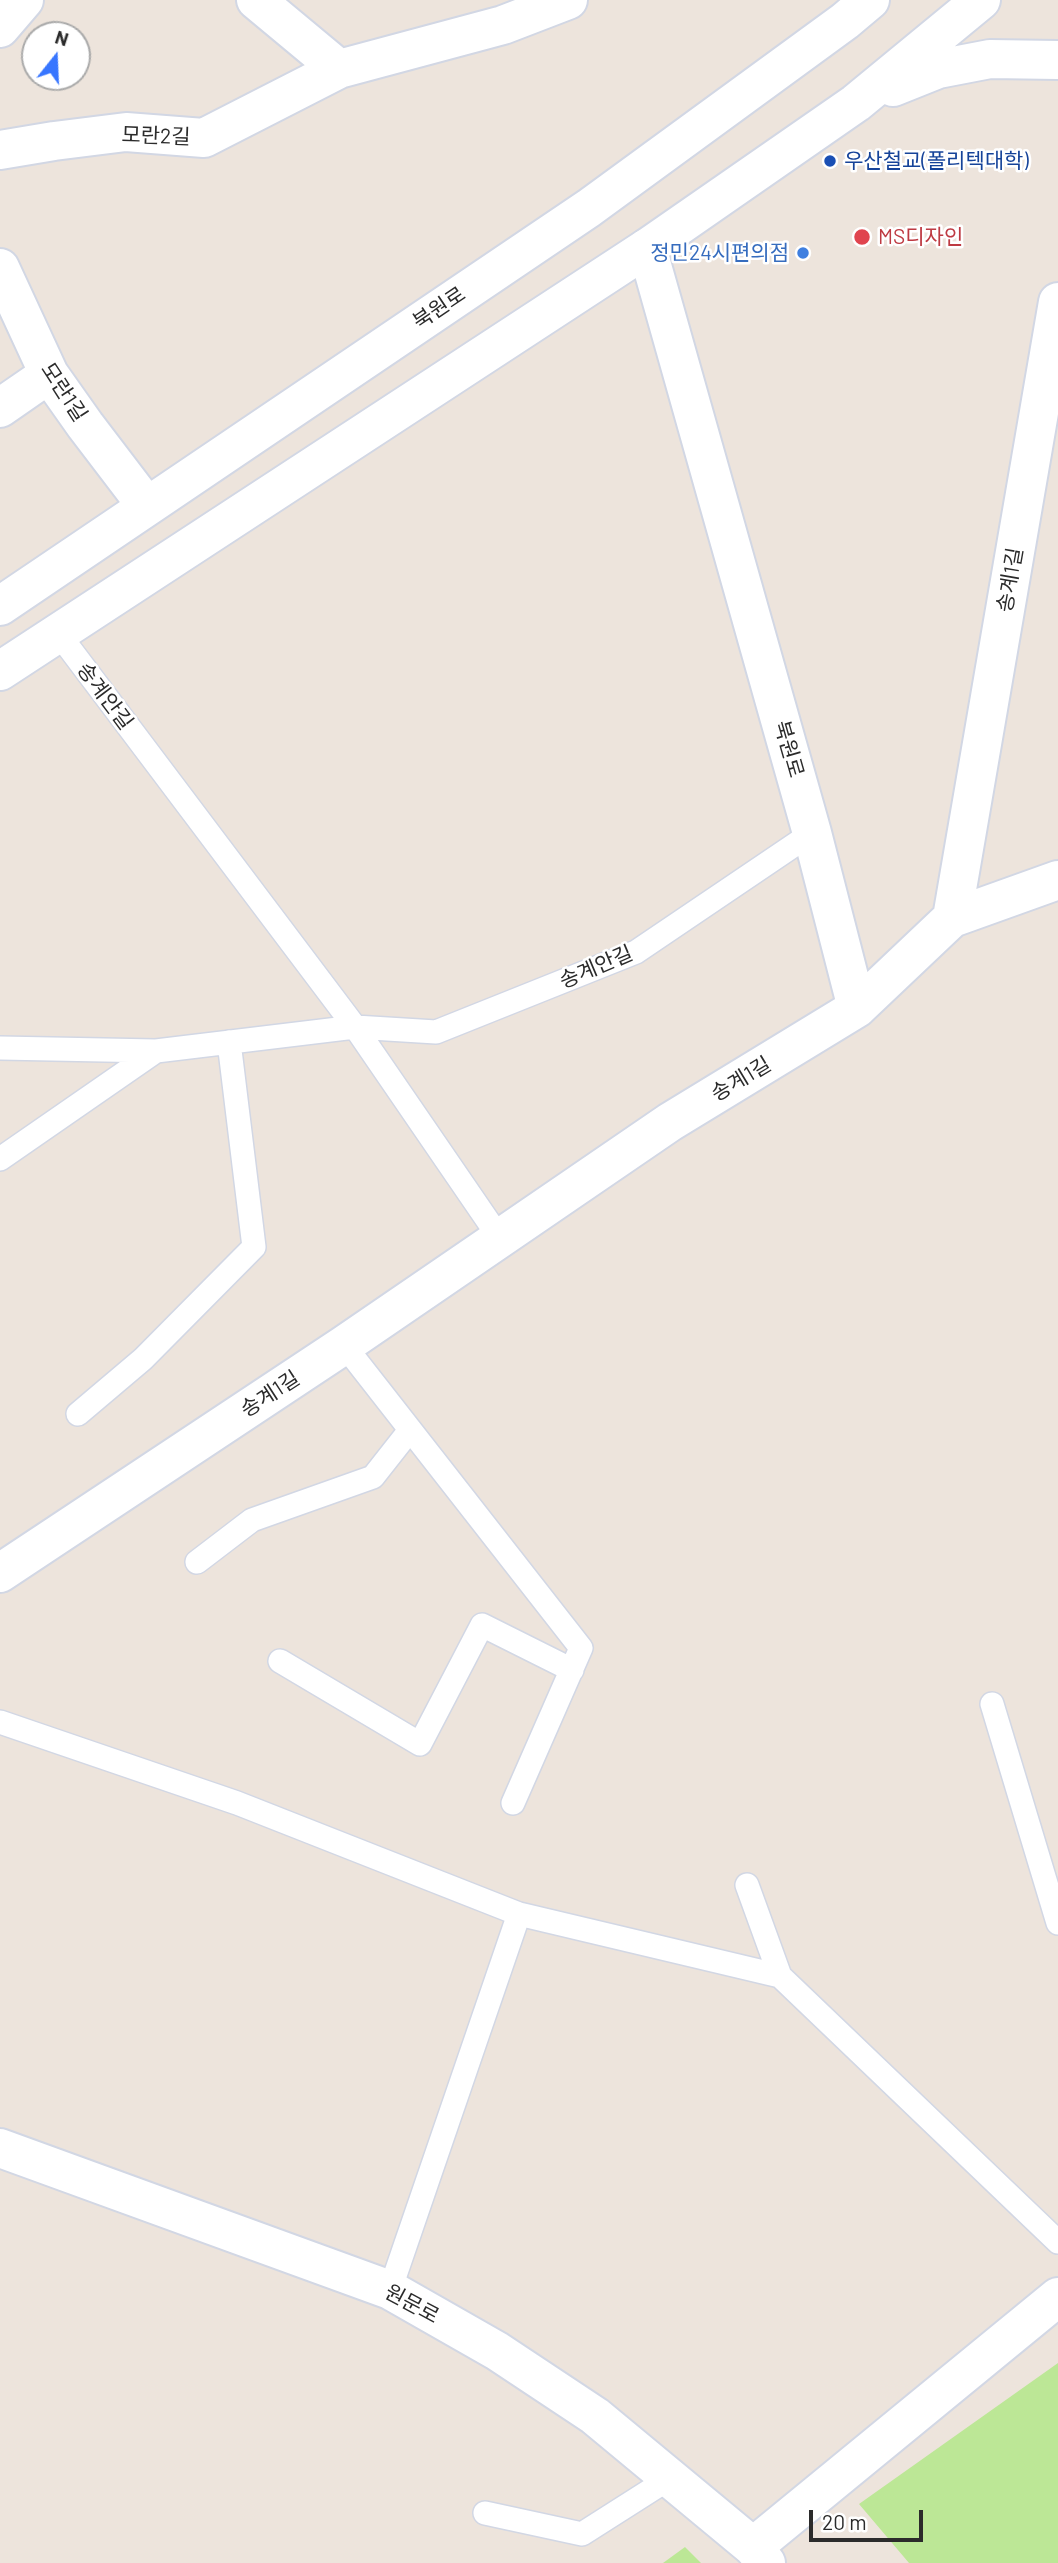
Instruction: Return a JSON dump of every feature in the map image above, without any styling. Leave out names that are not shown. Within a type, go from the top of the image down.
[{"type":"street","points":[[0,28],[24,0]]},
{"type":"street","points":[[256,0],[339,69]]},
{"type":"street","name":"모란2길","points":[[0,150],[126,132],[204,138],[339,69],[503,25],[568,0]]},
{"type":"street","name":"북원로","points":[[0,606],[589,208],[870,0]]},
{"type":"street","points":[[0,671],[647,248],[856,103],[981,0]]},
{"type":"street","points":[[856,103],[938,69],[990,59],[1058,60]]},
{"type":"street","name":"북원로","points":[[647,248],[813,833],[857,1008]]},
{"type":"street","name":"모란1길","points":[[0,268],[49,374],[146,505]]},
{"type":"street","name":"송계1길","points":[[0,1573],[344,1345],[670,1122],[857,1008],[952,918],[1058,302]]},
{"type":"street","points":[[0,408],[49,374]]},
{"type":"street","points":[[952,918],[1058,880]]},
{"type":"street","name":"원문로","points":[[0,2148],[390,2290],[497,2351],[595,2416],[759,2555]]},
{"type":"street","points":[[759,2555],[1058,2297]]},
{"type":"lane","name":"송계안길","points":[[58,633],[355,1027],[499,1237]]},
{"type":"lane","name":"송계안길","points":[[0,1048],[156,1051],[355,1027],[436,1032],[636,952],[813,833]]},
{"type":"lane","points":[[78,1413],[143,1359],[254,1247],[229,1042]]},
{"type":"lane","name":"송계안길","points":[[0,1159],[156,1051]]},
{"type":"lane","points":[[344,1345],[581,1648],[513,1803]]},
{"type":"lane","points":[[197,1562],[252,1520],[373,1477],[410,1430]]},
{"type":"lane","points":[[280,1661],[420,1744],[482,1626],[572,1670]]},
{"type":"lane","points":[[992,1704],[1058,1923]]},
{"type":"lane","points":[[0,1722],[237,1803],[519,1914],[780,1976]]},
{"type":"lane","points":[[747,1885],[780,1976],[1058,2242]]},
{"type":"lane","points":[[390,2290],[519,1914]]},
{"type":"lane","points":[[485,2513],[582,2534],[670,2478]]},
{"type":"green space","points":[[1058,2363],[1058,2563],[909,2563],[859,2504]]},
{"type":"green space","points":[[685,2547],[701,2563],[663,2563]]},
{"type":"place","name":"우산철교(폴리텍대학)","points":[[830,161]]},
{"type":"place","name":"MS디자인","points":[[862,237]]},
{"type":"place","name":"정민24시편의점","points":[[803,253]]}]
